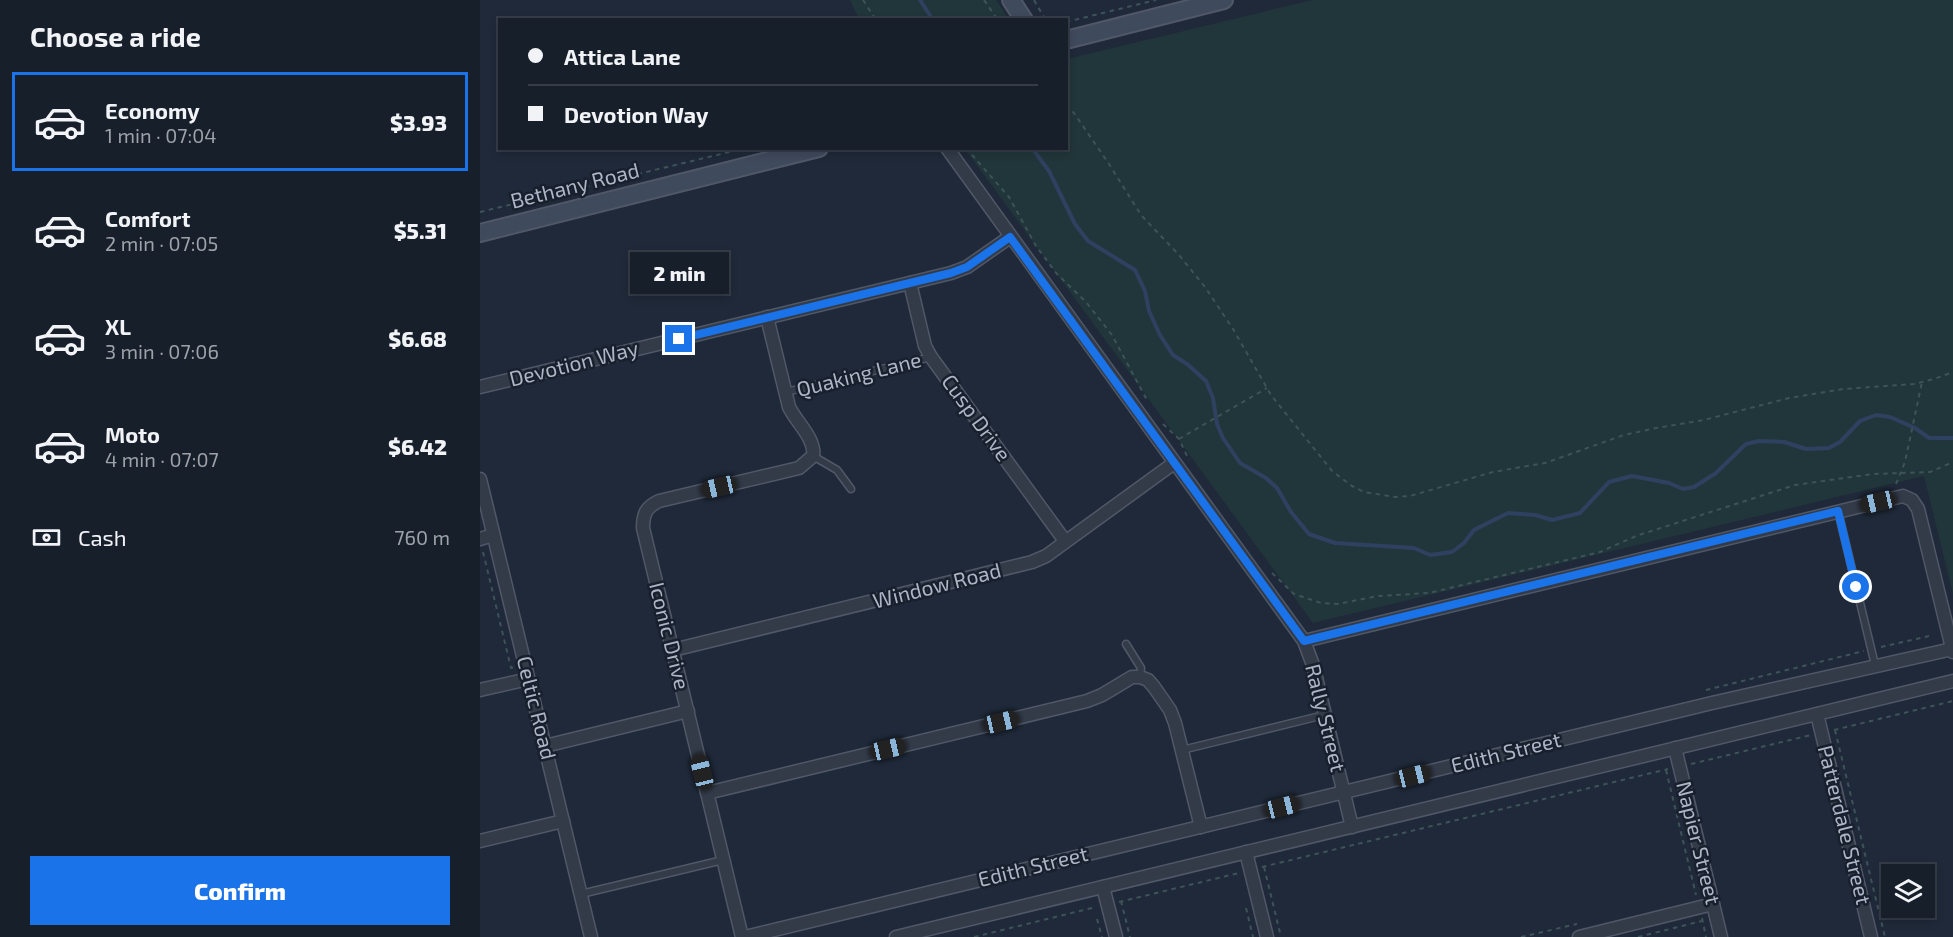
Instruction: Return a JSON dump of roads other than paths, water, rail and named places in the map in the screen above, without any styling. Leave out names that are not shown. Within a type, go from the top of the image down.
[{"type":"street","points":[[1011,0],[1023,18]]},
{"type":"street","points":[[1068,39],[1224,0]]},
{"type":"street","name":"Bethany Road","points":[[480,232],[811,150]]},
{"type":"street","name":"Rally Street","points":[[948,150],[1304,641],[1313,665],[1352,826]]},
{"type":"street","name":"Devotion Way","points":[[480,387],[910,283],[967,267],[1010,237]]},
{"type":"street","name":"Cusp Drive","points":[[910,283],[925,346],[931,357],[1065,541]]},
{"type":"street","points":[[767,317],[786,392],[794,416],[814,447],[813,456]]},
{"type":"street","name":"Iconic Drive","points":[[744,937],[643,528],[646,511],[659,501],[799,468],[813,456]]},
{"type":"street","name":"Window Road","points":[[673,650],[1019,567],[1046,556],[1174,463]]},
{"type":"street","name":"Celtic Road","points":[[480,479],[591,937]]},
{"type":"street","points":[[1304,641],[1899,497],[1908,498],[1916,503],[1953,651]]},
{"type":"street","points":[[480,539],[494,536]]},
{"type":"street","name":"Edith Street","points":[[744,937],[1875,665],[1953,651]]},
{"type":"street","points":[[707,793],[1087,701],[1102,696],[1125,680],[1140,677],[1148,680],[1170,710],[1201,827]]},
{"type":"street","points":[[480,690],[528,679]]},
{"type":"street","name":"Edith Street","points":[[896,937],[1953,681]]},
{"type":"street","points":[[545,746],[688,711]]},
{"type":"street","name":"Patterdale Street","points":[[1817,714],[1871,937]]},
{"type":"street","name":"Napier Street","points":[[1675,748],[1721,937]]},
{"type":"street","points":[[480,841],[563,821]]},
{"type":"street","points":[[1246,852],[1267,937]]},
{"type":"street","points":[[1104,887],[1116,937]]},
{"type":"street","points":[[1579,937],[1713,904]]},
{"type":"lane","name":"Quaking Lane","points":[[786,392],[931,357]]},
{"type":"lane","points":[[813,456],[837,471],[851,489]]},
{"type":"lane","points":[[1838,511],[1875,665]]},
{"type":"lane","points":[[1126,644],[1141,668],[1140,677]]},
{"type":"lane","points":[[1182,750],[1325,715]]},
{"type":"lane","points":[[581,894],[724,860]]},
{"type":"waterway","points":[[920,0],[932,18]]},
{"type":"waterway","points":[[1033,150],[1049,171],[1075,224],[1088,241],[1135,270],[1160,335],[1173,355],[1206,381],[1213,398],[1217,424],[1223,438],[1240,463],[1266,478],[1277,488],[1291,512],[1309,534],[1335,543],[1414,548],[1430,555],[1452,552],[1464,543],[1474,530],[1508,513],[1535,515],[1552,520],[1580,513],[1609,482],[1632,476],[1669,483],[1683,489],[1694,487],[1716,473],[1746,444],[1759,441],[1784,442],[1806,449],[1829,448],[1840,442],[1860,421],[1876,415],[1890,417],[1915,428],[1929,438],[1953,438]]}]
